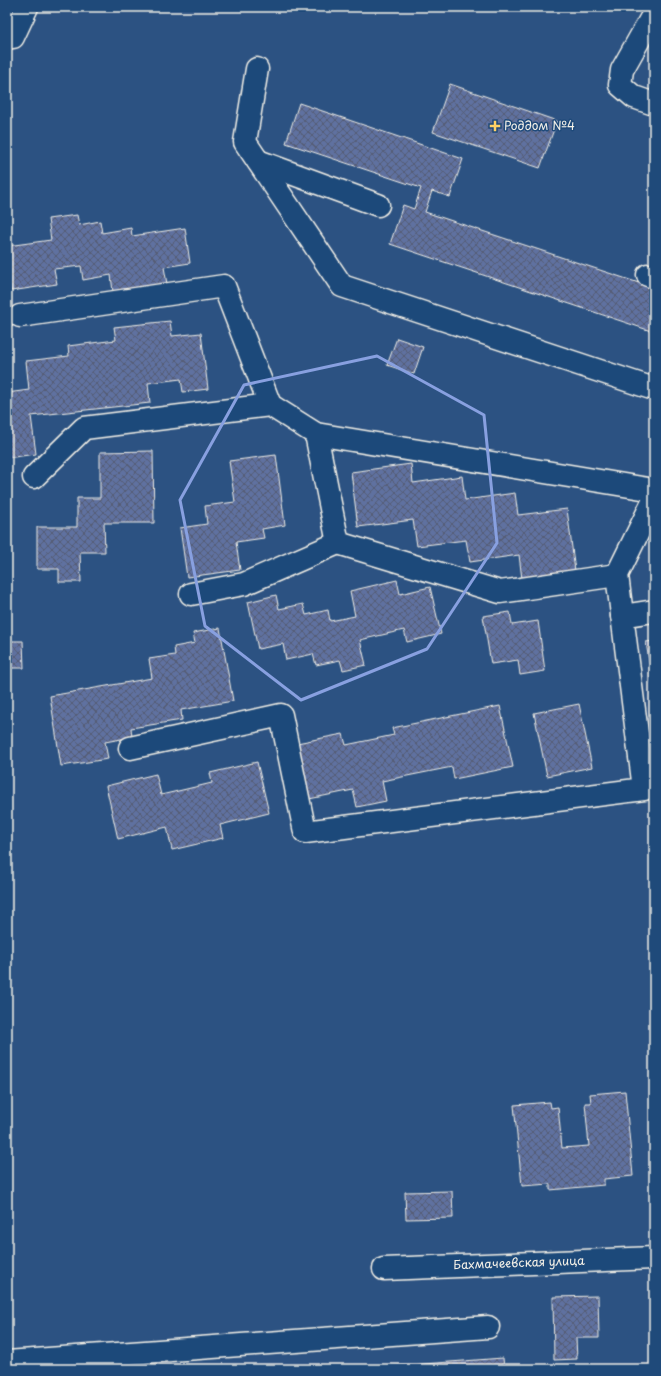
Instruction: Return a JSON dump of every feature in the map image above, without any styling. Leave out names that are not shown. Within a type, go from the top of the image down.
[{"type":"street","points":[[7,38],[13,37],[27,7]]},
{"type":"street","points":[[654,13],[622,70],[620,85],[634,97],[654,104]]},
{"type":"street","points":[[257,69],[246,142],[342,286],[654,389]]},
{"type":"street","points":[[258,161],[378,205]]},
{"type":"street","points":[[20,316],[224,286],[270,405],[316,434],[654,490]]},
{"type":"street","points":[[34,477],[84,428],[270,405]]},
{"type":"street","points":[[316,434],[338,543]]},
{"type":"street","points":[[130,748],[281,715],[305,832],[644,789],[616,575],[654,500]]},
{"type":"street","points":[[191,594],[244,584],[338,543],[500,592],[616,575]]},
{"type":"street","points":[[622,616],[654,611]]},
{"type":"street","name":"Бахмачеевская улица","points":[[384,1269],[654,1258]]},
{"type":"street","points":[[7,1362],[488,1327]]},
{"type":"highlighted area","points":[[377,356],[484,415],[497,543],[427,649],[301,700],[205,626],[180,500],[244,385]]},
{"type":"building","name":"Роддом №4","points":[[450,84],[557,121],[540,168],[433,132]]},
{"type":"building","points":[[299,103],[463,159],[450,197],[432,191],[425,212],[654,288],[654,332],[390,244],[403,205],[414,209],[421,188],[286,143]]},
{"type":"building","points":[[77,215],[79,225],[100,221],[102,233],[131,228],[132,236],[185,228],[190,263],[164,267],[167,284],[113,292],[111,275],[83,280],[81,266],[54,269],[57,284],[11,291],[7,267],[7,246],[51,240],[48,219]]},
{"type":"building","points":[[170,321],[172,336],[201,333],[208,389],[183,392],[181,379],[148,383],[150,403],[31,416],[36,454],[7,458],[7,393],[29,390],[26,361],[69,356],[68,346],[116,340],[114,327]]},
{"type":"building","points":[[397,338],[423,347],[414,374],[387,365]]},
{"type":"building","points":[[153,451],[154,523],[104,523],[105,552],[80,552],[81,582],[59,582],[59,569],[37,569],[37,527],[77,527],[77,498],[100,498],[100,452]]},
{"type":"building","points":[[276,455],[285,525],[262,529],[264,538],[236,542],[240,570],[187,577],[180,528],[207,524],[205,506],[235,502],[229,461]]},
{"type":"building","points":[[411,464],[413,483],[462,476],[465,500],[515,493],[518,515],[567,509],[575,571],[522,579],[519,555],[470,562],[466,540],[417,546],[413,520],[358,527],[351,472]]},
{"type":"building","points":[[654,527],[654,542],[650,541]]},
{"type":"building","points":[[397,580],[400,594],[430,587],[441,634],[407,642],[404,630],[360,640],[366,665],[343,670],[340,660],[316,665],[313,654],[286,660],[283,644],[258,649],[248,602],[276,595],[279,609],[303,604],[306,615],[328,610],[330,621],[355,616],[350,591]]},
{"type":"building","points":[[510,612],[512,625],[538,621],[545,671],[520,675],[518,660],[491,664],[483,616]]},
{"type":"building","points":[[220,628],[233,701],[181,710],[182,720],[131,728],[132,737],[105,742],[108,759],[61,766],[50,696],[152,678],[149,659],[175,655],[174,647],[195,643],[193,633]]},
{"type":"building","points":[[7,641],[23,641],[24,668],[7,668]]},
{"type":"building","points":[[654,641],[654,694],[646,642]]},
{"type":"building","points":[[579,704],[592,767],[547,776],[534,713]]},
{"type":"building","points":[[500,706],[513,767],[454,779],[452,767],[382,781],[386,801],[357,807],[353,790],[309,799],[297,743],[343,734],[346,745],[394,735],[392,728]]},
{"type":"building","points":[[257,762],[269,813],[220,825],[223,838],[172,850],[167,827],[118,839],[106,786],[156,774],[161,795],[212,783],[210,773]]},
{"type":"building","points":[[625,1091],[633,1176],[604,1179],[604,1185],[550,1190],[550,1184],[522,1186],[514,1105],[550,1102],[551,1108],[558,1107],[562,1148],[589,1146],[585,1103],[591,1103],[590,1094]]},
{"type":"building","points":[[452,1191],[453,1218],[406,1219],[405,1192]]},
{"type":"building","points":[[598,1296],[599,1338],[576,1338],[577,1359],[554,1360],[553,1297]]},
{"type":"building","points":[[503,1358],[504,1369],[357,1369]]},
{"type":"place","name":"Роддом №4","points":[[495,126]]}]
